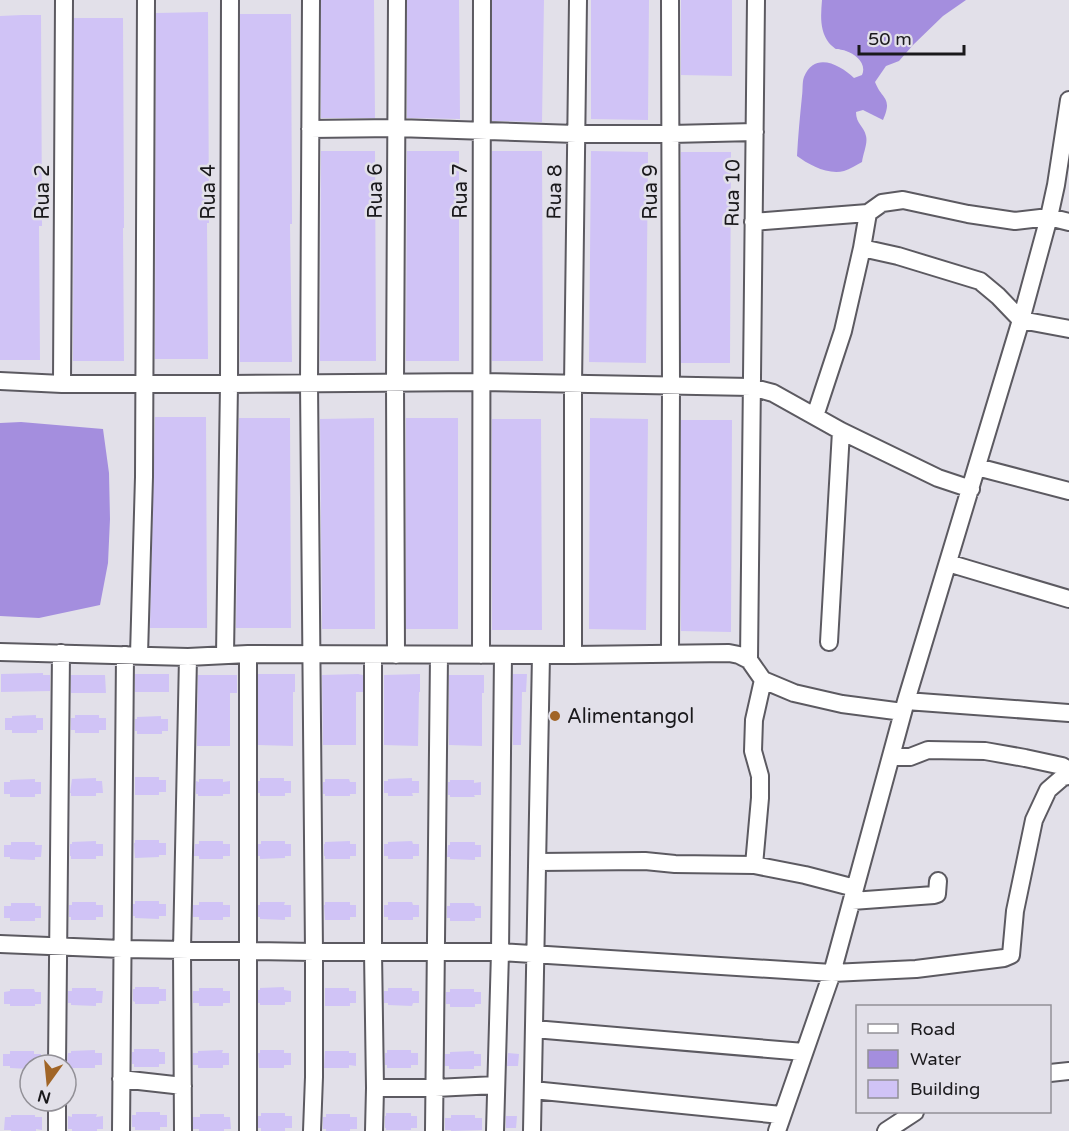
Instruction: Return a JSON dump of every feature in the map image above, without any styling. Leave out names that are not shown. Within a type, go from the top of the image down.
[{"type":"street","name":"Rua 2","points":[[62,384],[64,0]]},
{"type":"street","points":[[121,1131],[122,949],[132,655],[144,477],[146,0]]},
{"type":"street","name":"Rua 4","points":[[225,655],[229,384],[230,0]]},
{"type":"street","points":[[311,0],[309,383],[314,952],[312,1131]]},
{"type":"street","name":"Rua 6","points":[[396,655],[397,0]]},
{"type":"street","name":"Rua 7","points":[[481,655],[482,0]]},
{"type":"street","name":"Rua 8","points":[[573,655],[573,385],[578,0]]},
{"type":"street","name":"Rua 9","points":[[669,653],[670,0]]},
{"type":"street","name":"Rua 10","points":[[749,660],[756,0]]},
{"type":"street","points":[[532,1090],[779,1123],[832,973],[905,706],[1021,320],[1058,176],[1069,100]]},
{"type":"street","points":[[310,129],[396,128],[576,134],[754,132]]},
{"type":"street","points":[[753,222],[868,213],[882,202],[903,200],[1015,221],[1049,217],[1069,222]]},
{"type":"street","points":[[815,416],[843,331],[868,213]]},
{"type":"street","points":[[861,248],[898,256],[980,281],[1021,320],[1069,329]]},
{"type":"street","points":[[0,381],[62,384],[481,382],[751,387],[773,393],[938,478],[971,489]]},
{"type":"street","points":[[829,642],[841,430]]},
{"type":"street","points":[[977,467],[1069,492]]},
{"type":"street","points":[[948,563],[1069,599]]},
{"type":"street","points":[[0,652],[188,657],[248,654],[729,653],[749,660],[763,680],[794,693],[852,706],[1069,713]]},
{"type":"street","points":[[57,1053],[61,653]]},
{"type":"street","points":[[248,654],[248,1131]]},
{"type":"street","points":[[373,655],[374,1131]]},
{"type":"street","points":[[434,1131],[438,655]]},
{"type":"street","points":[[495,1131],[500,952],[503,655]]},
{"type":"street","points":[[532,1131],[541,655]]},
{"type":"street","points":[[183,1131],[182,950],[188,657]]},
{"type":"street","points":[[754,865],[760,776],[753,752],[754,720],[763,680]]},
{"type":"street","points":[[891,757],[910,757],[928,750],[985,751],[1062,766],[1069,770]]},
{"type":"street","points":[[0,944],[182,950],[500,952],[832,973],[916,969],[1004,958],[1011,955],[1015,911],[1034,820],[1048,790],[1062,777],[1069,776]]},
{"type":"street","points":[[538,862],[645,861],[675,864],[754,865],[805,875],[854,894],[934,895],[937,894],[938,881]]},
{"type":"street","points":[[534,1029],[804,1052]]},
{"type":"street","points":[[1051,1073],[1069,1071]]},
{"type":"street","points":[[121,1079],[183,1086]]},
{"type":"street","points":[[375,1088],[496,1085]]},
{"type":"street","points":[[57,1113],[57,1131]]},
{"type":"street","points":[[886,1131],[913,1113]]},
{"type":"water","points":[[822,0],[966,0],[943,16],[899,61],[886,66],[875,82],[887,103],[883,120],[863,110],[856,112],[866,139],[862,162],[838,172],[819,168],[797,156],[803,81],[809,69],[821,62],[835,65],[854,78],[862,75],[863,71],[862,63],[857,57],[835,49],[826,38],[821,22]]},
{"type":"water","points":[[21,422],[103,429],[109,473],[110,519],[108,563],[100,605],[39,618],[0,616],[0,423]]},
{"type":"building","points":[[321,0],[374,0],[375,118],[321,118]]},
{"type":"building","points":[[407,0],[459,0],[460,119],[407,118]]},
{"type":"building","points":[[492,0],[544,0],[542,122],[492,121]]},
{"type":"building","points":[[591,0],[649,0],[648,120],[591,119]]},
{"type":"building","points":[[681,0],[732,0],[732,76],[681,75]]},
{"type":"building","points":[[208,12],[208,359],[155,359],[156,13]]},
{"type":"building","points":[[240,14],[291,14],[292,362],[240,362]]},
{"type":"building","points":[[41,15],[40,360],[0,360],[0,16]]},
{"type":"building","points":[[74,18],[123,18],[124,361],[73,361]]},
{"type":"building","points":[[321,151],[375,151],[376,361],[320,361]]},
{"type":"building","points":[[407,151],[459,151],[459,361],[406,361]]},
{"type":"building","points":[[492,151],[542,151],[543,361],[492,361]]},
{"type":"building","points":[[591,151],[648,152],[646,363],[589,362]]},
{"type":"building","points":[[681,152],[731,152],[730,363],[681,363]]},
{"type":"building","points":[[155,417],[206,417],[207,628],[150,628]]},
{"type":"building","points":[[239,418],[290,418],[291,628],[236,628]]},
{"type":"building","points":[[374,418],[375,629],[322,629],[320,419]]},
{"type":"building","points":[[406,418],[458,418],[458,629],[406,629]]},
{"type":"building","points":[[590,418],[648,419],[646,630],[589,629]]},
{"type":"building","points":[[492,419],[541,419],[542,630],[492,630]]},
{"type":"building","points":[[681,420],[732,420],[731,632],[681,631]]},
{"type":"building","points":[[43,673],[43,675],[50,675],[50,691],[1,692],[1,674]]},
{"type":"building","points":[[135,674],[169,674],[169,692],[135,692]]},
{"type":"building","points":[[258,674],[295,674],[293,746],[258,745]]},
{"type":"building","points":[[420,674],[418,746],[384,745],[384,675]]},
{"type":"building","points":[[513,674],[527,674],[526,692],[522,692],[521,745],[513,745]]},
{"type":"building","points":[[71,675],[105,675],[106,693],[71,693]]},
{"type":"building","points":[[198,675],[237,675],[237,693],[230,693],[230,746],[197,746]]},
{"type":"building","points":[[322,675],[363,675],[363,692],[356,692],[356,745],[323,745]]},
{"type":"building","points":[[449,675],[484,675],[482,746],[449,745]]},
{"type":"building","points":[[36,715],[36,718],[43,718],[43,730],[37,730],[37,733],[12,733],[12,730],[5,730],[5,718]]},
{"type":"building","points":[[75,715],[99,715],[99,718],[106,718],[106,730],[99,730],[99,733],[75,733],[75,730],[71,730],[71,718],[75,718]]},
{"type":"building","points":[[161,716],[161,719],[168,719],[168,731],[162,731],[162,734],[137,734],[135,731],[137,717]]},
{"type":"building","points":[[135,777],[159,777],[159,780],[166,780],[166,792],[159,792],[159,795],[135,795]]},
{"type":"building","points":[[96,778],[96,781],[102,781],[103,793],[96,793],[96,796],[71,796],[72,779]]},
{"type":"building","points":[[260,778],[284,778],[284,781],[291,781],[291,793],[285,793],[285,796],[260,796],[258,781]]},
{"type":"building","points":[[412,778],[412,781],[419,781],[419,793],[412,793],[413,796],[388,796],[388,793],[384,793],[384,781]]},
{"type":"building","points":[[35,779],[35,782],[41,782],[41,794],[35,794],[35,797],[10,797],[10,794],[4,794],[4,782]]},
{"type":"building","points":[[199,779],[230,781],[230,794],[198,796],[196,781],[199,782]]},
{"type":"building","points":[[325,779],[349,779],[350,782],[356,782],[356,794],[325,796],[323,782]]},
{"type":"building","points":[[450,780],[481,782],[481,795],[450,797],[448,782]]},
{"type":"building","points":[[135,840],[159,840],[159,843],[166,843],[166,855],[135,858]]},
{"type":"building","points":[[96,841],[96,844],[103,844],[103,856],[96,856],[96,859],[71,859],[70,844],[72,842]]},
{"type":"building","points":[[199,841],[223,841],[223,844],[230,844],[230,856],[223,856],[223,859],[199,859],[199,856],[194,856],[195,844],[199,844]]},
{"type":"building","points":[[261,841],[285,841],[285,844],[291,844],[291,856],[260,859],[258,844],[261,844]]},
{"type":"building","points":[[350,841],[350,844],[356,844],[356,856],[350,856],[350,859],[325,859],[325,842]]},
{"type":"building","points":[[412,841],[413,844],[419,844],[419,856],[413,856],[413,859],[388,859],[388,856],[384,856],[384,844]]},
{"type":"building","points":[[11,842],[35,842],[35,845],[42,845],[41,857],[35,857],[35,860],[4,857],[4,845],[11,845]]},
{"type":"building","points":[[450,842],[475,842],[475,845],[481,845],[481,857],[475,857],[475,860],[450,859],[447,857]]},
{"type":"building","points":[[135,901],[159,901],[159,904],[166,904],[166,916],[159,916],[159,919],[135,918],[133,904]]},
{"type":"building","points":[[72,902],[96,902],[96,905],[103,905],[103,917],[96,917],[96,920],[71,920],[69,905],[72,905]]},
{"type":"building","points":[[199,902],[223,902],[223,905],[230,905],[230,917],[223,917],[223,920],[199,920],[199,917],[193,917],[193,905],[199,905]]},
{"type":"building","points":[[260,902],[285,902],[284,905],[291,905],[291,917],[285,917],[285,920],[260,919],[258,905]]},
{"type":"building","points":[[325,902],[350,902],[350,905],[356,905],[356,917],[350,917],[350,920],[325,920]]},
{"type":"building","points":[[388,902],[412,902],[413,905],[419,905],[419,917],[413,917],[413,920],[388,920],[388,917],[384,917],[384,905],[388,905]]},
{"type":"building","points":[[11,903],[35,903],[35,906],[41,906],[41,918],[35,918],[35,921],[10,921],[10,918],[4,918],[4,906],[11,906]]},
{"type":"building","points":[[450,903],[474,903],[475,906],[481,906],[481,918],[475,918],[475,921],[450,921],[450,918],[447,918],[447,906],[450,906]]},
{"type":"building","points":[[135,987],[166,989],[166,1001],[159,1001],[159,1004],[135,1004],[133,989]]},
{"type":"building","points":[[284,987],[284,990],[291,991],[291,1002],[285,1002],[285,1005],[260,1005],[258,1003],[260,988]]},
{"type":"building","points":[[72,988],[96,988],[96,991],[103,991],[102,1003],[96,1003],[96,1006],[71,1005],[68,1003],[68,991],[72,991]]},
{"type":"building","points":[[199,988],[223,988],[223,991],[230,991],[230,1003],[223,1003],[223,1006],[199,1006],[199,1003],[193,1003],[193,991],[199,991]]},
{"type":"building","points":[[325,988],[349,988],[349,991],[356,991],[356,1003],[350,1003],[350,1006],[325,1006]]},
{"type":"building","points":[[388,988],[412,988],[412,991],[419,991],[419,1003],[413,1003],[412,1006],[388,1005],[384,1003],[384,991],[388,991]]},
{"type":"building","points":[[10,989],[34,989],[35,992],[41,992],[41,1004],[10,1006],[10,1004],[4,1004],[4,992]]},
{"type":"building","points":[[450,989],[474,989],[474,992],[481,992],[481,1004],[475,1004],[475,1007],[450,1007],[450,1004],[446,1004],[446,992],[450,992]]},
{"type":"building","points":[[134,1049],[159,1049],[159,1052],[165,1052],[165,1064],[159,1064],[159,1067],[134,1067],[132,1052]]},
{"type":"building","points":[[95,1050],[95,1053],[102,1053],[102,1065],[95,1065],[95,1068],[78,1068],[78,1053],[71,1053],[71,1051]]},
{"type":"building","points":[[223,1050],[222,1053],[229,1053],[229,1065],[223,1065],[223,1068],[198,1068],[198,1065],[193,1065],[193,1053]]},
{"type":"building","points":[[260,1050],[284,1050],[284,1053],[291,1053],[291,1065],[284,1065],[284,1068],[259,1068],[258,1053]]},
{"type":"building","points":[[387,1050],[411,1050],[411,1053],[418,1053],[418,1065],[411,1065],[411,1068],[387,1068],[385,1053]]},
{"type":"building","points":[[10,1051],[34,1051],[34,1053],[18,1053],[18,1068],[3,1066],[3,1054],[10,1054]]},
{"type":"building","points":[[325,1051],[356,1053],[356,1066],[324,1068]]},
{"type":"building","points":[[474,1051],[474,1054],[481,1054],[481,1066],[474,1066],[474,1069],[449,1069],[449,1066],[445,1066],[445,1054]]},
{"type":"building","points":[[508,1053],[519,1054],[518,1066],[507,1066]]},
{"type":"building","points":[[136,1112],[160,1112],[160,1115],[167,1115],[167,1127],[160,1127],[160,1130],[135,1130],[135,1127],[132,1127],[132,1115],[136,1115]]},
{"type":"building","points":[[261,1113],[285,1113],[285,1116],[292,1116],[292,1128],[285,1128],[285,1131],[261,1131],[261,1128],[258,1128],[258,1116],[261,1116]]},
{"type":"building","points":[[386,1113],[411,1113],[411,1116],[417,1116],[417,1128],[386,1130]]},
{"type":"building","points":[[72,1114],[103,1116],[103,1129],[72,1131],[68,1129],[68,1116],[72,1117]]},
{"type":"building","points":[[200,1114],[224,1114],[224,1117],[230,1117],[231,1129],[199,1131],[199,1129],[193,1129],[193,1117],[200,1117]]},
{"type":"building","points":[[326,1114],[350,1114],[350,1117],[357,1117],[357,1129],[326,1131],[323,1129],[323,1117],[326,1117]]},
{"type":"building","points":[[11,1115],[42,1117],[42,1130],[4,1130],[5,1117],[11,1117]]},
{"type":"building","points":[[451,1115],[475,1115],[475,1118],[482,1118],[482,1130],[445,1130],[445,1118],[451,1118]]},
{"type":"building","points":[[506,1116],[517,1116],[516,1128],[506,1128]]},
{"type":"place","name":"Alimentangol","points":[[555,716]]}]
